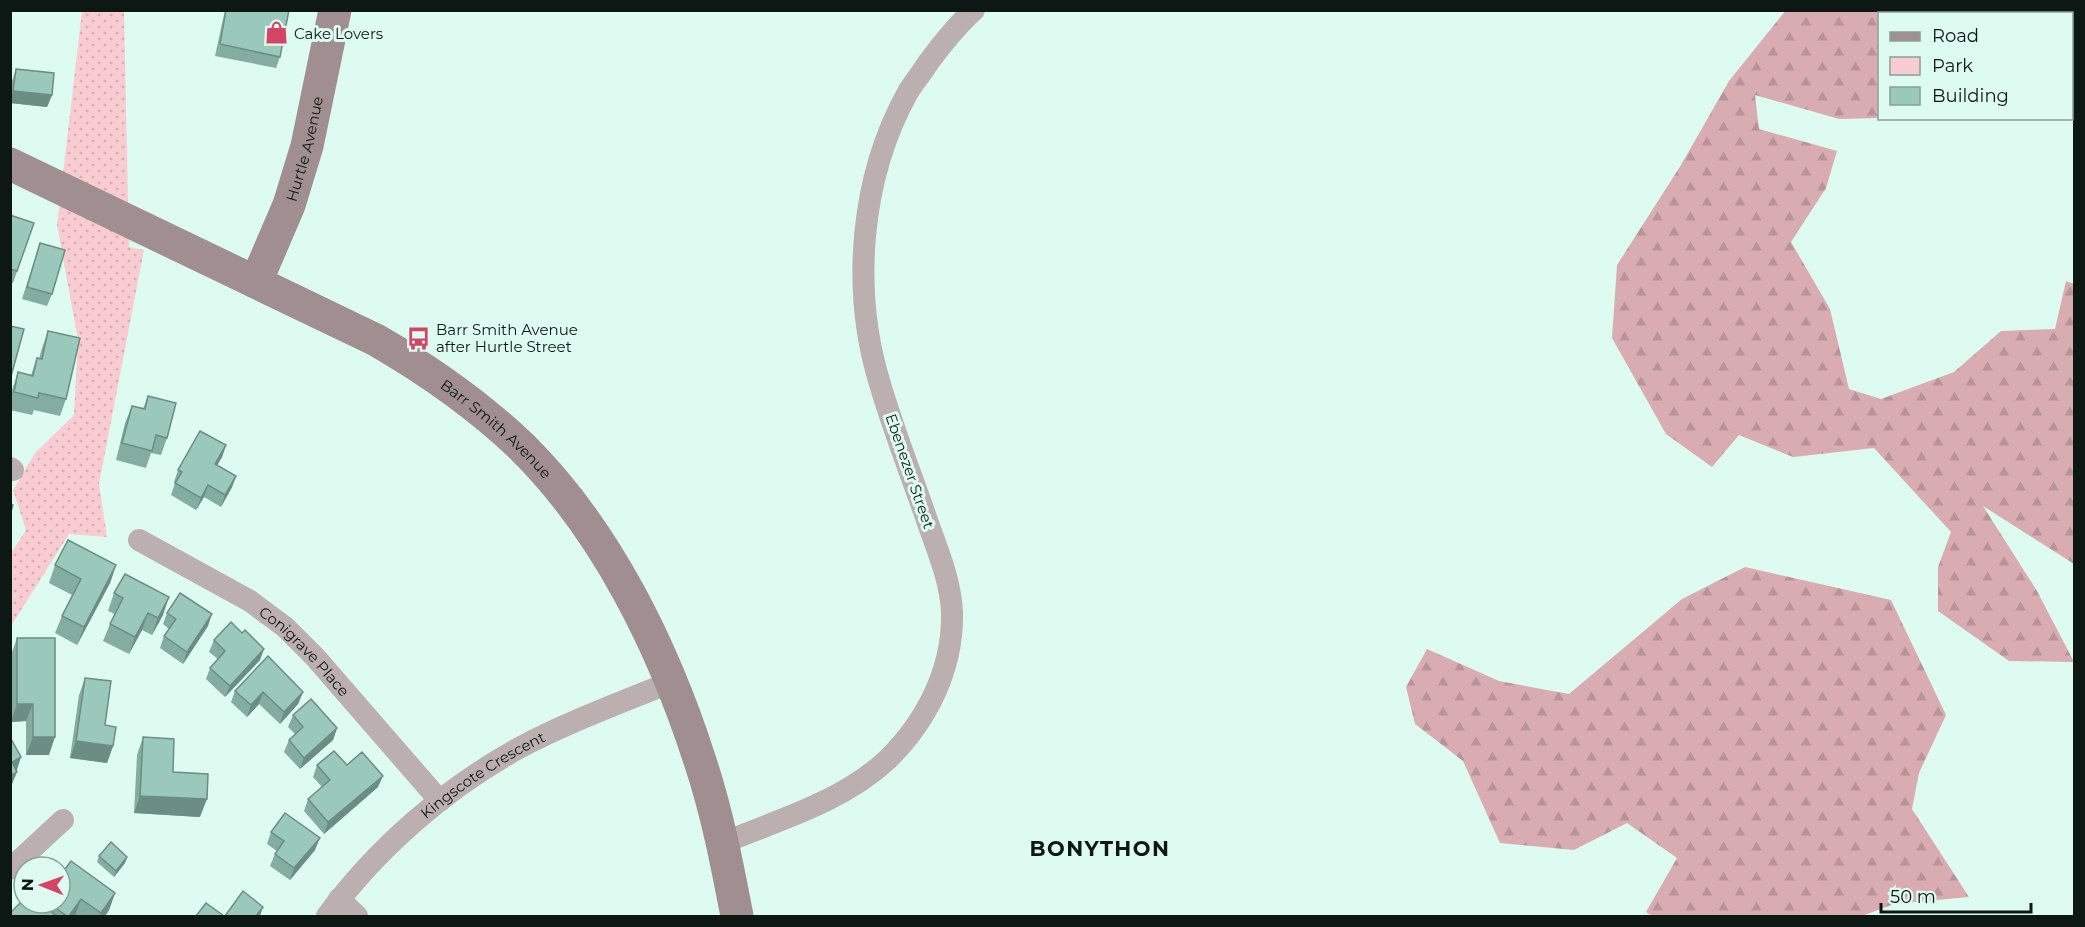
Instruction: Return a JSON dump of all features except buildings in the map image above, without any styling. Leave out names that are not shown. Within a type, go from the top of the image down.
[{"type":"street","name":"Hurtle Avenue","points":[[256,282],[289,205],[307,146],[335,10]]},
{"type":"street","name":"Ebenezer Street","points":[[723,843],[830,799],[850,788],[886,760],[915,728],[926,710],[936,692],[949,652],[952,612],[945,572],[879,382],[866,322],[864,282],[867,221],[878,164],[886,139],[915,83],[945,39],[974,10]]},
{"type":"street","name":"Barr Smith Avenue","points":[[10,164],[376,340],[408,358],[469,400],[522,448],[569,500],[590,528],[631,596],[671,682],[700,762],[723,843],[737,916]]},
{"type":"street","name":"Conigrave Place","points":[[139,540],[250,601],[285,627],[315,657],[440,801]]},
{"type":"street","name":"Kingscote Crescent","points":[[333,908],[386,848],[440,801],[492,764],[580,719],[671,682]]},
{"type":"street","points":[[10,869],[63,820]]},
{"type":"street","points":[[333,908],[357,916]]},
{"type":"green space","points":[[1786,10],[1975,10],[1978,12],[1878,12],[1878,118],[1839,119],[1755,95],[1759,129],[1837,151],[1826,188],[1791,242],[1830,309],[1849,389],[1881,399],[1954,372],[2001,331],[2055,329],[2066,281],[2074,284],[2074,564],[1983,506],[2037,591],[2074,662],[2009,661],[1938,611],[1938,567],[1951,532],[1874,448],[1793,457],[1739,435],[1712,467],[1666,434],[1612,338],[1617,265],[1681,165],[1729,81]]},
{"type":"green space","points":[[82,11],[124,11],[129,247],[144,250],[99,484],[107,537],[69,534],[11,626],[11,553],[26,530],[13,490],[35,453],[74,415],[78,340],[57,225]]},
{"type":"green space","points":[[1745,567],[1891,600],[1946,715],[1919,773],[1912,809],[1969,897],[1894,904],[1862,916],[1652,916],[1646,912],[1677,858],[1627,823],[1574,850],[1500,843],[1463,761],[1415,724],[1406,687],[1427,649],[1499,681],[1569,694],[1682,599]]},
{"type":"place","name":"Cake Lovers","points":[[276,33]]},
{"type":"place","name":"Barr Smith Avenue after Hurtle Street","points":[[418,338]]},
{"type":"district","name":"BONYTHON","points":[[1100,848]]}]
